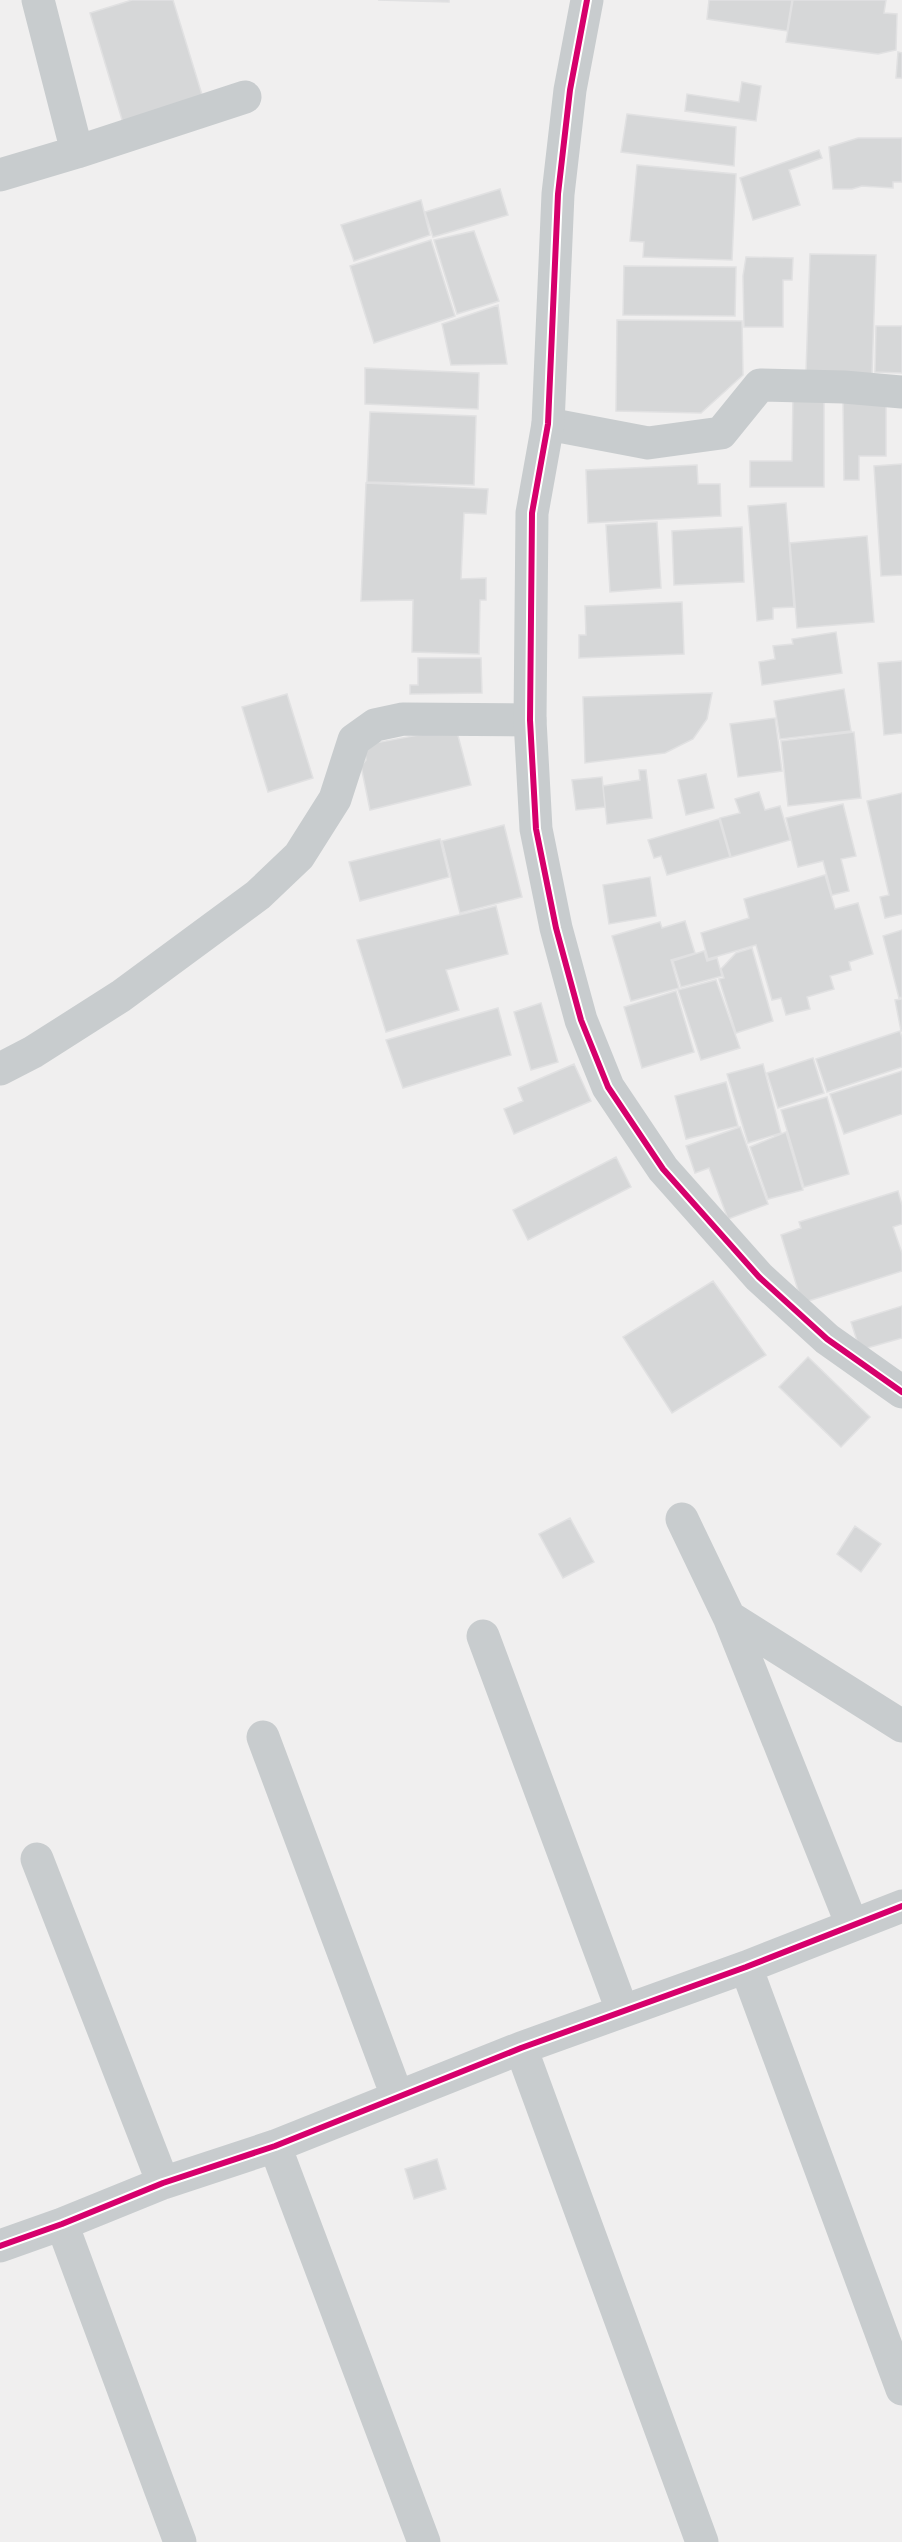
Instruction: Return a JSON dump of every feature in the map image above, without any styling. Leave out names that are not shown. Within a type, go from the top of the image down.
[{"type":"street","points":[[38,0],[77,152]]},
{"type":"street","points":[[587,0],[570,90],[558,194],[548,424],[532,513],[530,720],[536,829],[556,928],[581,1020],[608,1087],[663,1168],[759,1277],[827,1339],[902,1392]]},
{"type":"street","points":[[0,175],[245,97]]},
{"type":"street","points":[[548,424],[648,443],[721,433],[760,385],[844,387],[902,392]]},
{"type":"street","points":[[0,1069],[33,1052],[121,996],[258,896],[299,856],[335,799],[354,740],[375,725],[403,719],[530,720]]},
{"type":"street","points":[[682,1519],[729,1617],[852,1925]]},
{"type":"street","points":[[729,1617],[902,1726]]},
{"type":"street","points":[[483,1636],[622,2010]]},
{"type":"street","points":[[263,1737],[397,2096]]},
{"type":"street","points":[[37,1859],[163,2183]]},
{"type":"street","points":[[0,2246],[62,2224],[163,2183],[275,2146],[521,2048],[746,1967],[902,1906]]},
{"type":"street","points":[[746,1967],[902,2389]]},
{"type":"street","points":[[521,2048],[702,2542]]},
{"type":"street","points":[[275,2146],[424,2542]]},
{"type":"street","points":[[62,2224],[180,2542]]},
{"type":"building","points":[[132,0],[173,0],[203,98],[123,123],[90,13]]},
{"type":"building","points":[[378,0],[449,0],[449,2]]},
{"type":"building","points":[[709,0],[792,0],[787,31],[707,19]]},
{"type":"building","points":[[793,0],[886,0],[884,13],[897,14],[896,50],[878,54],[786,42]]},
{"type":"building","points":[[898,52],[902,53],[902,78],[896,78]]},
{"type":"building","points":[[742,82],[761,86],[756,121],[685,111],[687,94],[739,102]]},
{"type":"building","points":[[627,114],[736,127],[734,166],[621,152]]},
{"type":"building","points":[[858,138],[902,138],[902,182],[893,182],[893,188],[862,186],[852,189],[833,189],[829,147]]},
{"type":"building","points":[[819,150],[822,158],[789,170],[800,205],[753,220],[740,178]]},
{"type":"building","points":[[637,165],[736,174],[732,260],[643,257],[644,242],[630,241]]},
{"type":"building","points":[[500,189],[508,215],[433,237],[425,212]]},
{"type":"building","points":[[421,200],[430,235],[354,261],[341,225]]},
{"type":"building","points":[[474,231],[499,301],[457,314],[434,240]]},
{"type":"building","points":[[431,240],[455,316],[374,343],[350,266]]},
{"type":"building","points":[[810,254],[876,255],[872,374],[806,372]]},
{"type":"building","points":[[746,257],[793,258],[792,280],[783,280],[783,327],[744,327],[743,276]]},
{"type":"building","points":[[624,266],[736,267],[735,316],[623,315]]},
{"type":"building","points":[[498,305],[507,364],[451,365],[442,324]]},
{"type":"building","points":[[617,320],[742,321],[743,375],[701,413],[616,411]]},
{"type":"building","points":[[876,326],[902,326],[902,373],[875,372]]},
{"type":"building","points":[[365,368],[479,373],[478,409],[365,404]]},
{"type":"building","points":[[793,393],[824,393],[824,487],[750,487],[750,461],[792,461]]},
{"type":"building","points":[[843,399],[886,399],[886,456],[859,456],[859,480],[844,480]]},
{"type":"building","points":[[370,412],[476,416],[474,485],[367,482]]},
{"type":"building","points":[[902,464],[902,575],[881,576],[874,466]]},
{"type":"building","points":[[697,465],[698,484],[720,484],[721,516],[588,523],[586,470]]},
{"type":"building","points":[[366,483],[488,489],[486,514],[464,513],[461,579],[486,578],[486,600],[480,600],[479,654],[412,652],[413,600],[361,601]]},
{"type":"building","points":[[786,503],[794,607],[773,608],[773,619],[757,621],[748,506]]},
{"type":"building","points":[[657,522],[661,588],[610,592],[606,525]]},
{"type":"building","points":[[742,527],[744,582],[674,585],[672,531]]},
{"type":"building","points":[[867,536],[874,622],[797,628],[790,543]]},
{"type":"building","points":[[682,602],[684,654],[579,658],[579,635],[586,635],[585,606]]},
{"type":"building","points":[[836,632],[842,673],[762,685],[759,662],[775,659],[773,646],[793,644],[792,639]]},
{"type":"building","points":[[418,658],[481,658],[482,693],[410,694],[410,685],[418,685]]},
{"type":"building","points":[[902,661],[902,733],[884,735],[878,663]]},
{"type":"building","points":[[844,689],[851,731],[780,739],[774,701]]},
{"type":"building","points":[[712,693],[707,719],[693,739],[665,753],[585,763],[583,697]]},
{"type":"building","points":[[287,694],[313,778],[268,792],[242,707]]},
{"type":"building","points":[[775,718],[782,771],[738,777],[730,724]]},
{"type":"building","points":[[456,728],[471,785],[370,810],[361,766],[366,760],[364,745]]},
{"type":"building","points":[[854,732],[861,798],[788,806],[781,741]]},
{"type":"building","points":[[639,770],[646,770],[652,818],[607,824],[603,786],[640,780]]},
{"type":"building","points":[[706,774],[714,808],[686,815],[678,780]]},
{"type":"building","points":[[602,777],[605,807],[576,810],[572,780]]},
{"type":"building","points":[[759,792],[765,810],[780,806],[790,840],[731,857],[720,818],[740,813],[735,799]]},
{"type":"building","points":[[902,793],[902,914],[885,918],[880,897],[889,895],[867,801]]},
{"type":"building","points":[[843,804],[856,856],[841,859],[849,891],[832,895],[823,861],[798,867],[786,818]]},
{"type":"building","points":[[719,819],[730,857],[667,875],[661,856],[654,858],[648,840]]},
{"type":"building","points":[[504,825],[522,897],[460,913],[442,841]]},
{"type":"building","points":[[440,839],[449,877],[360,901],[349,862]]},
{"type":"building","points":[[825,875],[835,909],[858,903],[873,954],[849,962],[851,970],[830,976],[834,989],[807,997],[810,1009],[786,1015],[781,998],[772,1000],[756,945],[708,959],[701,933],[749,918],[744,899]]},
{"type":"building","points":[[650,877],[656,916],[609,924],[603,885]]},
{"type":"building","points":[[496,906],[508,954],[446,970],[459,1010],[386,1032],[357,940]]},
{"type":"building","points":[[685,921],[695,953],[671,960],[679,988],[631,1001],[612,936],[660,922],[662,928]]},
{"type":"building","points":[[902,930],[902,997],[899,998],[883,936]]},
{"type":"building","points":[[752,948],[773,1021],[736,1033],[719,979],[724,978],[721,969],[736,953]]},
{"type":"building","points":[[704,951],[707,961],[717,958],[722,976],[681,987],[673,961]]},
{"type":"building","points":[[716,980],[740,1048],[701,1060],[678,990]]},
{"type":"building","points":[[676,991],[694,1052],[642,1068],[624,1007]]},
{"type":"building","points":[[902,999],[902,1031],[901,1031],[895,1000]]},
{"type":"building","points":[[541,1003],[558,1062],[531,1070],[514,1012]]},
{"type":"building","points":[[498,1008],[511,1055],[403,1088],[386,1040]]},
{"type":"building","points":[[900,1031],[902,1067],[827,1092],[816,1059]]},
{"type":"building","points":[[813,1058],[824,1093],[778,1108],[767,1073]]},
{"type":"building","points":[[574,1064],[591,1101],[514,1134],[504,1109],[523,1101],[518,1088]]},
{"type":"building","points":[[763,1064],[781,1133],[748,1143],[727,1074]]},
{"type":"building","points":[[902,1071],[902,1114],[844,1134],[830,1094]]},
{"type":"building","points":[[726,1082],[738,1126],[686,1139],[675,1096]]},
{"type":"building","points":[[827,1097],[849,1174],[804,1187],[781,1110]]},
{"type":"building","points":[[740,1127],[768,1204],[728,1219],[709,1168],[695,1173],[686,1146]]},
{"type":"building","points":[[786,1132],[803,1190],[768,1199],[750,1147]]},
{"type":"building","points":[[616,1157],[631,1187],[528,1240],[513,1210]]},
{"type":"building","points":[[898,1191],[902,1205],[902,1224],[893,1227],[902,1253],[902,1271],[802,1303],[781,1235],[801,1228],[799,1222]]},
{"type":"building","points":[[713,1281],[766,1355],[672,1413],[623,1337]]},
{"type":"building","points":[[902,1306],[902,1338],[860,1350],[851,1322]]},
{"type":"building","points":[[808,1357],[870,1417],[841,1447],[779,1387]]},
{"type":"building","points":[[570,1518],[594,1562],[563,1578],[539,1534]]},
{"type":"building","points":[[855,1526],[881,1544],[861,1572],[837,1554]]},
{"type":"building","points":[[437,2159],[446,2189],[414,2199],[405,2169]]},
{"type":"cycle path","points":[[587,0],[570,90],[558,194],[548,424],[532,513],[530,720],[536,829],[556,928],[581,1020],[608,1087],[663,1169],[759,1277],[827,1339],[902,1392]]},
{"type":"cycle path","points":[[0,2246],[62,2224],[163,2183],[275,2146],[521,2048],[746,1967],[902,1906]]}]
